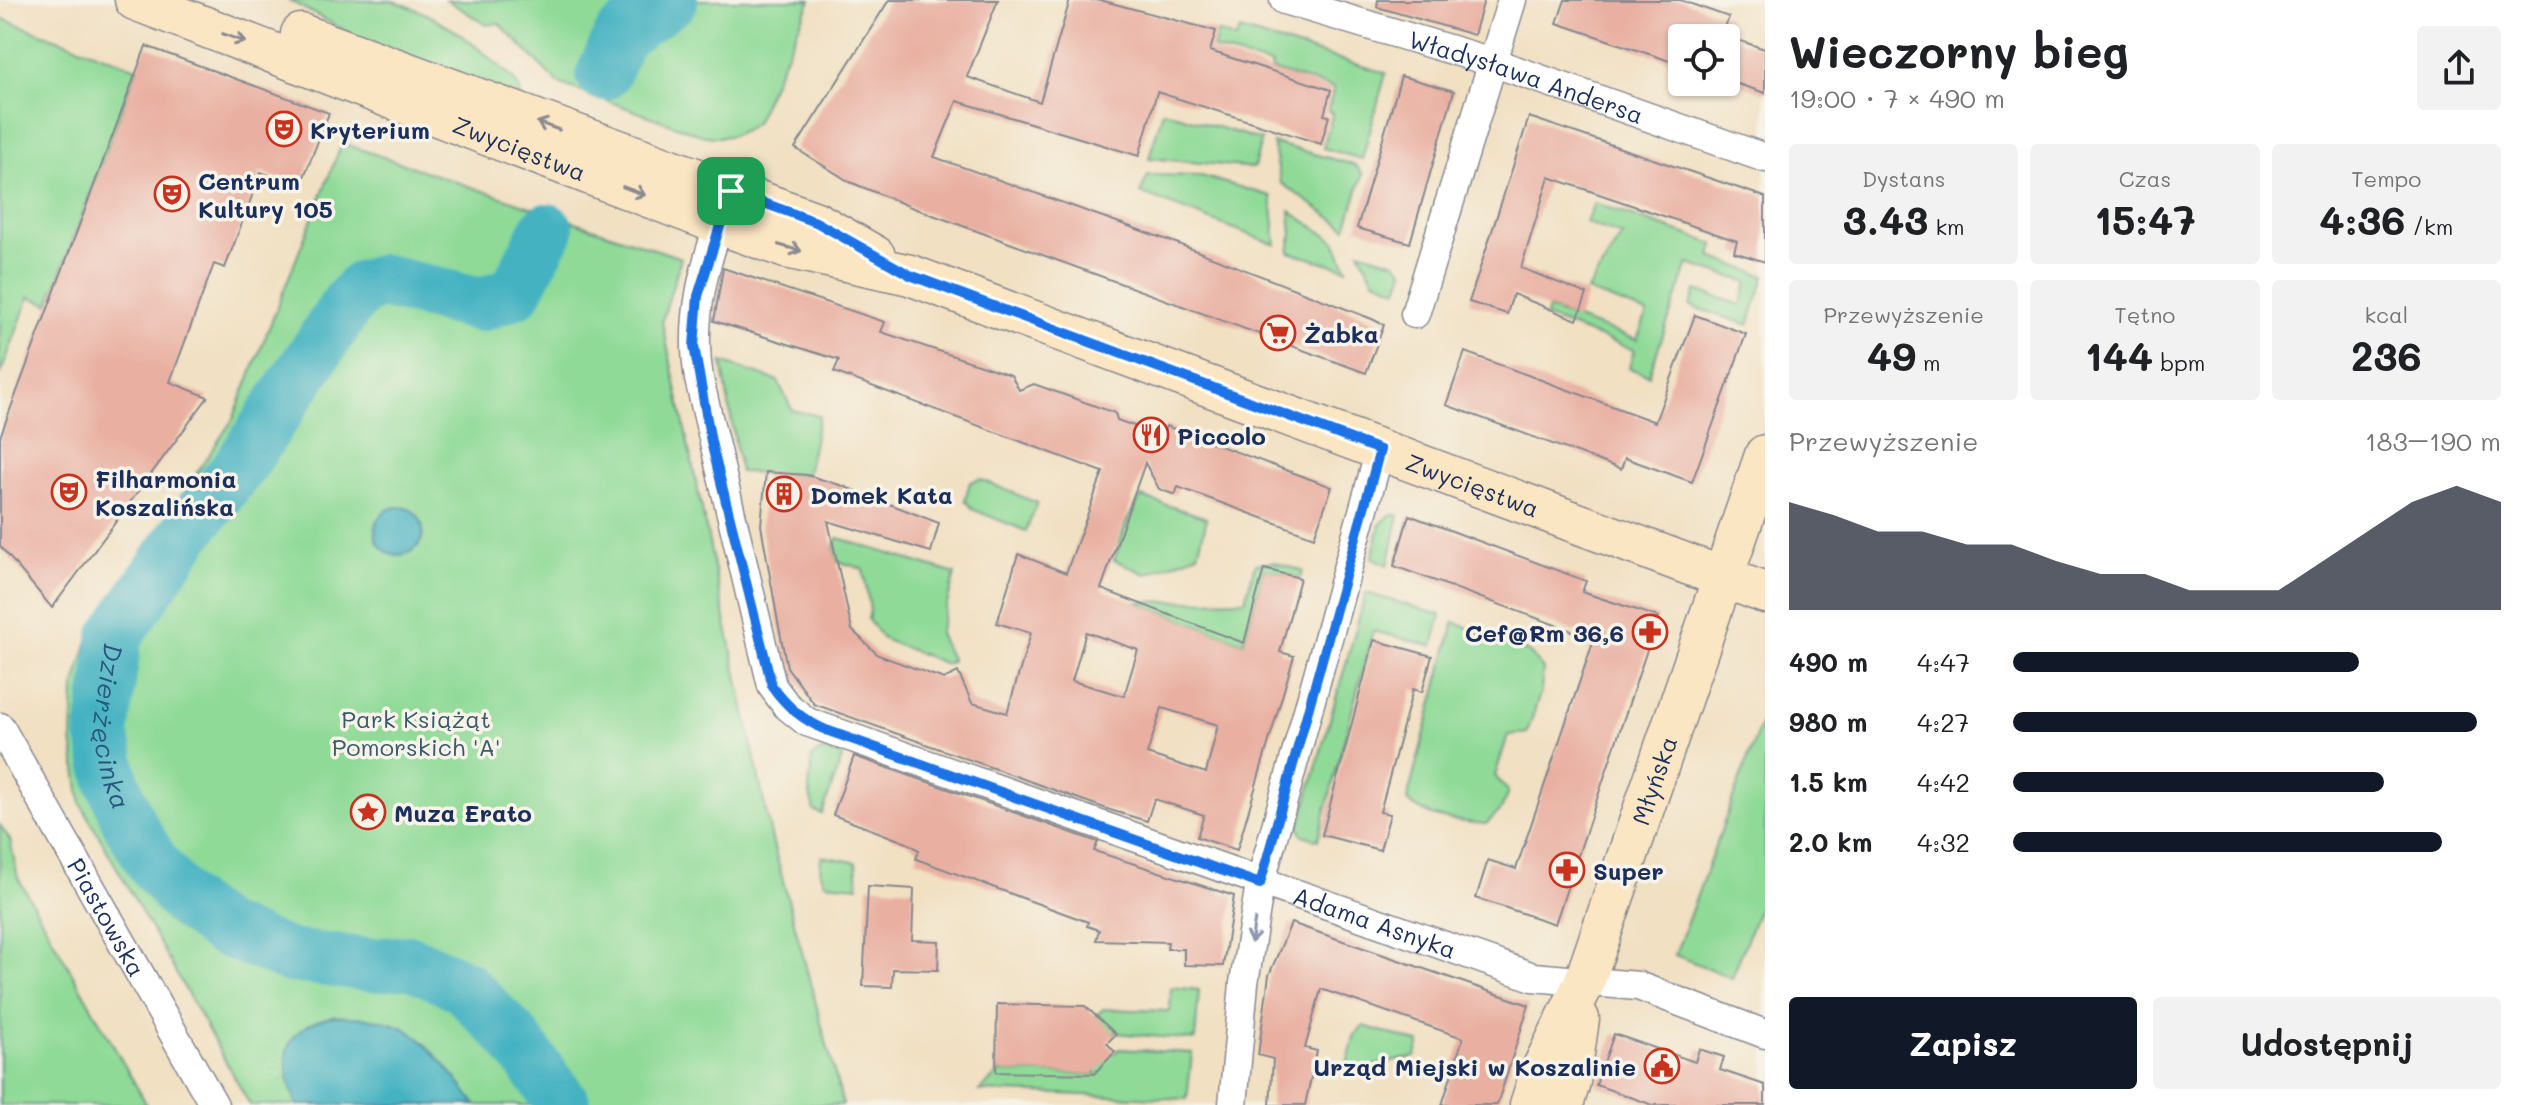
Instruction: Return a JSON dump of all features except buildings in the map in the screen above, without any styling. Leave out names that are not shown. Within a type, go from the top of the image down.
[{"type":"street","name":"Zwycięstwa","points":[[135,0],[725,208],[816,222],[910,275],[1765,593]]},
{"type":"street","name":"Zwycięstwa","points":[[209,0],[725,208]]},
{"type":"street","name":"Władysława Andersa","points":[[1284,0],[1492,62],[1765,158]]},
{"type":"street","points":[[1415,314],[1512,0]]},
{"type":"street","name":"Adama Asnyka","points":[[725,208],[698,296],[694,346],[699,379],[772,686],[786,705],[807,722],[1260,884],[1533,977],[1638,986],[1765,1034]]},
{"type":"street","points":[[1233,1105],[1244,983],[1260,884],[1380,450]]},
{"type":"street","name":"Młyńska","points":[[1530,1105],[1541,1071],[1584,983],[1765,455]]},
{"type":"street","name":"Piastowska","points":[[0,727],[214,1105]]},
{"type":"street","name":"Młyńska","points":[[1563,1105],[1570,1082],[1584,983]]},
{"type":"green space","points":[[288,0],[393,1],[420,11],[481,50],[514,81],[521,97],[389,54]]},
{"type":"green space","points":[[447,0],[811,0],[755,123],[736,134],[716,137],[701,135],[558,83],[499,23],[487,25]]},
{"type":"green space","points":[[0,18],[137,68],[49,304],[29,297],[0,376]]},
{"type":"green space","points":[[1240,30],[1386,73],[1362,159],[1323,148],[1333,113],[1328,111],[1334,88],[1271,70],[1272,65],[1213,49],[1218,32],[1236,39]]},
{"type":"green space","points":[[1163,111],[1261,140],[1254,168],[1149,158]]},
{"type":"green space","name":"Park Książąt Pomorskich 'A'","points":[[342,143],[681,258],[662,321],[772,840],[843,1105],[250,1105],[81,804],[72,740],[74,688],[91,630],[233,419]]},
{"type":"green space","points":[[1273,143],[1355,165],[1363,174],[1346,228],[1281,183]]},
{"type":"green space","points":[[1148,175],[1201,176],[1271,196],[1276,245],[1140,193]]},
{"type":"green space","points":[[1594,203],[1714,244],[1711,257],[1765,276],[1749,325],[1690,306],[1696,290],[1741,305],[1748,282],[1688,264],[1649,375],[1629,368],[1634,350],[1545,317],[1548,309],[1637,340],[1647,313],[1587,291],[1622,235],[1586,223]]},
{"type":"green space","points":[[1290,211],[1335,241],[1347,269],[1289,252],[1292,234]]},
{"type":"green space","points":[[1359,251],[1395,262],[1404,271],[1398,289],[1374,280]]},
{"type":"green space","points":[[722,362],[778,381],[792,410],[819,416],[807,475],[740,472]]},
{"type":"green space","points":[[980,479],[1037,503],[1026,531],[974,510],[965,500],[970,482]]},
{"type":"green space","points":[[1141,497],[1207,518],[1198,554],[1146,574],[1114,560],[1127,521]]},
{"type":"green space","points":[[1390,515],[1399,515],[1388,565],[1372,558],[1380,525]]},
{"type":"green space","points":[[838,538],[955,574],[939,634],[952,661],[946,664],[883,639],[868,620],[870,610],[863,569],[837,561],[834,548]]},
{"type":"green space","points":[[1273,562],[1303,571],[1300,578],[1264,569],[1244,643],[1136,602],[1245,600],[1255,564]]},
{"type":"green space","points":[[1366,593],[1441,615],[1433,646],[1373,631],[1318,840],[1302,835],[1299,828]]},
{"type":"green space","points":[[1454,622],[1530,653],[1543,669],[1541,691],[1527,733],[1508,735],[1495,776],[1508,791],[1502,808],[1486,824],[1433,815],[1407,800]]},
{"type":"green space","points":[[1765,712],[1765,892],[1732,978],[1675,955]]},
{"type":"green space","points":[[821,751],[843,755],[822,814],[814,811],[809,790],[812,757]]},
{"type":"green space","points":[[0,825],[10,840],[18,878],[147,1105],[0,1105]]},
{"type":"green space","points":[[821,856],[856,862],[858,886],[825,883],[820,871]]},
{"type":"green space","points":[[1171,987],[1199,990],[1195,1040],[1115,1033],[1097,1035],[1097,1015],[1103,1009],[1170,1011]]},
{"type":"green space","points":[[1364,1026],[1420,1043],[1415,1057],[1345,1072],[1355,1034]]},
{"type":"green space","points":[[1119,1049],[1192,1053],[1187,1099],[979,1091],[1000,1072],[1096,1074],[1097,1050],[1114,1053]]},
{"type":"water","points":[[399,507],[416,514],[423,531],[416,548],[399,555],[382,548],[375,531],[382,514]]},
{"type":"water","points":[[333,1016],[386,1022],[412,1033],[442,1062],[476,1105],[297,1105],[287,1074],[288,1048],[302,1029]]},
{"type":"waterway","name":"Dzierżęcinka","points":[[603,74],[621,35],[671,0]]},
{"type":"waterway","name":"Dzierżęcinka","points":[[547,230],[515,292],[480,305],[383,281],[363,287],[348,303],[242,463],[186,533],[115,637],[102,733],[112,780],[129,823],[154,865],[184,901],[222,929],[290,956],[373,965],[410,962],[463,986],[514,1038],[564,1105]]},
{"type":"place","name":"Kryterium","points":[[284,129]]},
{"type":"place","name":"Centrum Kultury 105","points":[[172,194]]},
{"type":"place","name":"Żabka","points":[[1278,333]]},
{"type":"place","name":"Piccolo","points":[[1151,435]]},
{"type":"place","name":"Filharmonia Koszalińska","points":[[69,492]]},
{"type":"place","name":"Domek Kata","points":[[784,494]]},
{"type":"place","name":"Cef@Rm 36,6","points":[[1650,632]]},
{"type":"place","name":"Muza Erato","points":[[368,812]]},
{"type":"place","name":"Super","points":[[1567,870]]},
{"type":"place","name":"Urząd Miejski w Koszalinie","points":[[1662,1066]]},
{"type":"route","points":[[731,191],[816,222],[910,275],[1380,450],[1366,490],[1260,884],[826,730],[807,722],[778,695],[772,686],[744,580],[711,442],[694,346],[698,296],[731,191]]}]
